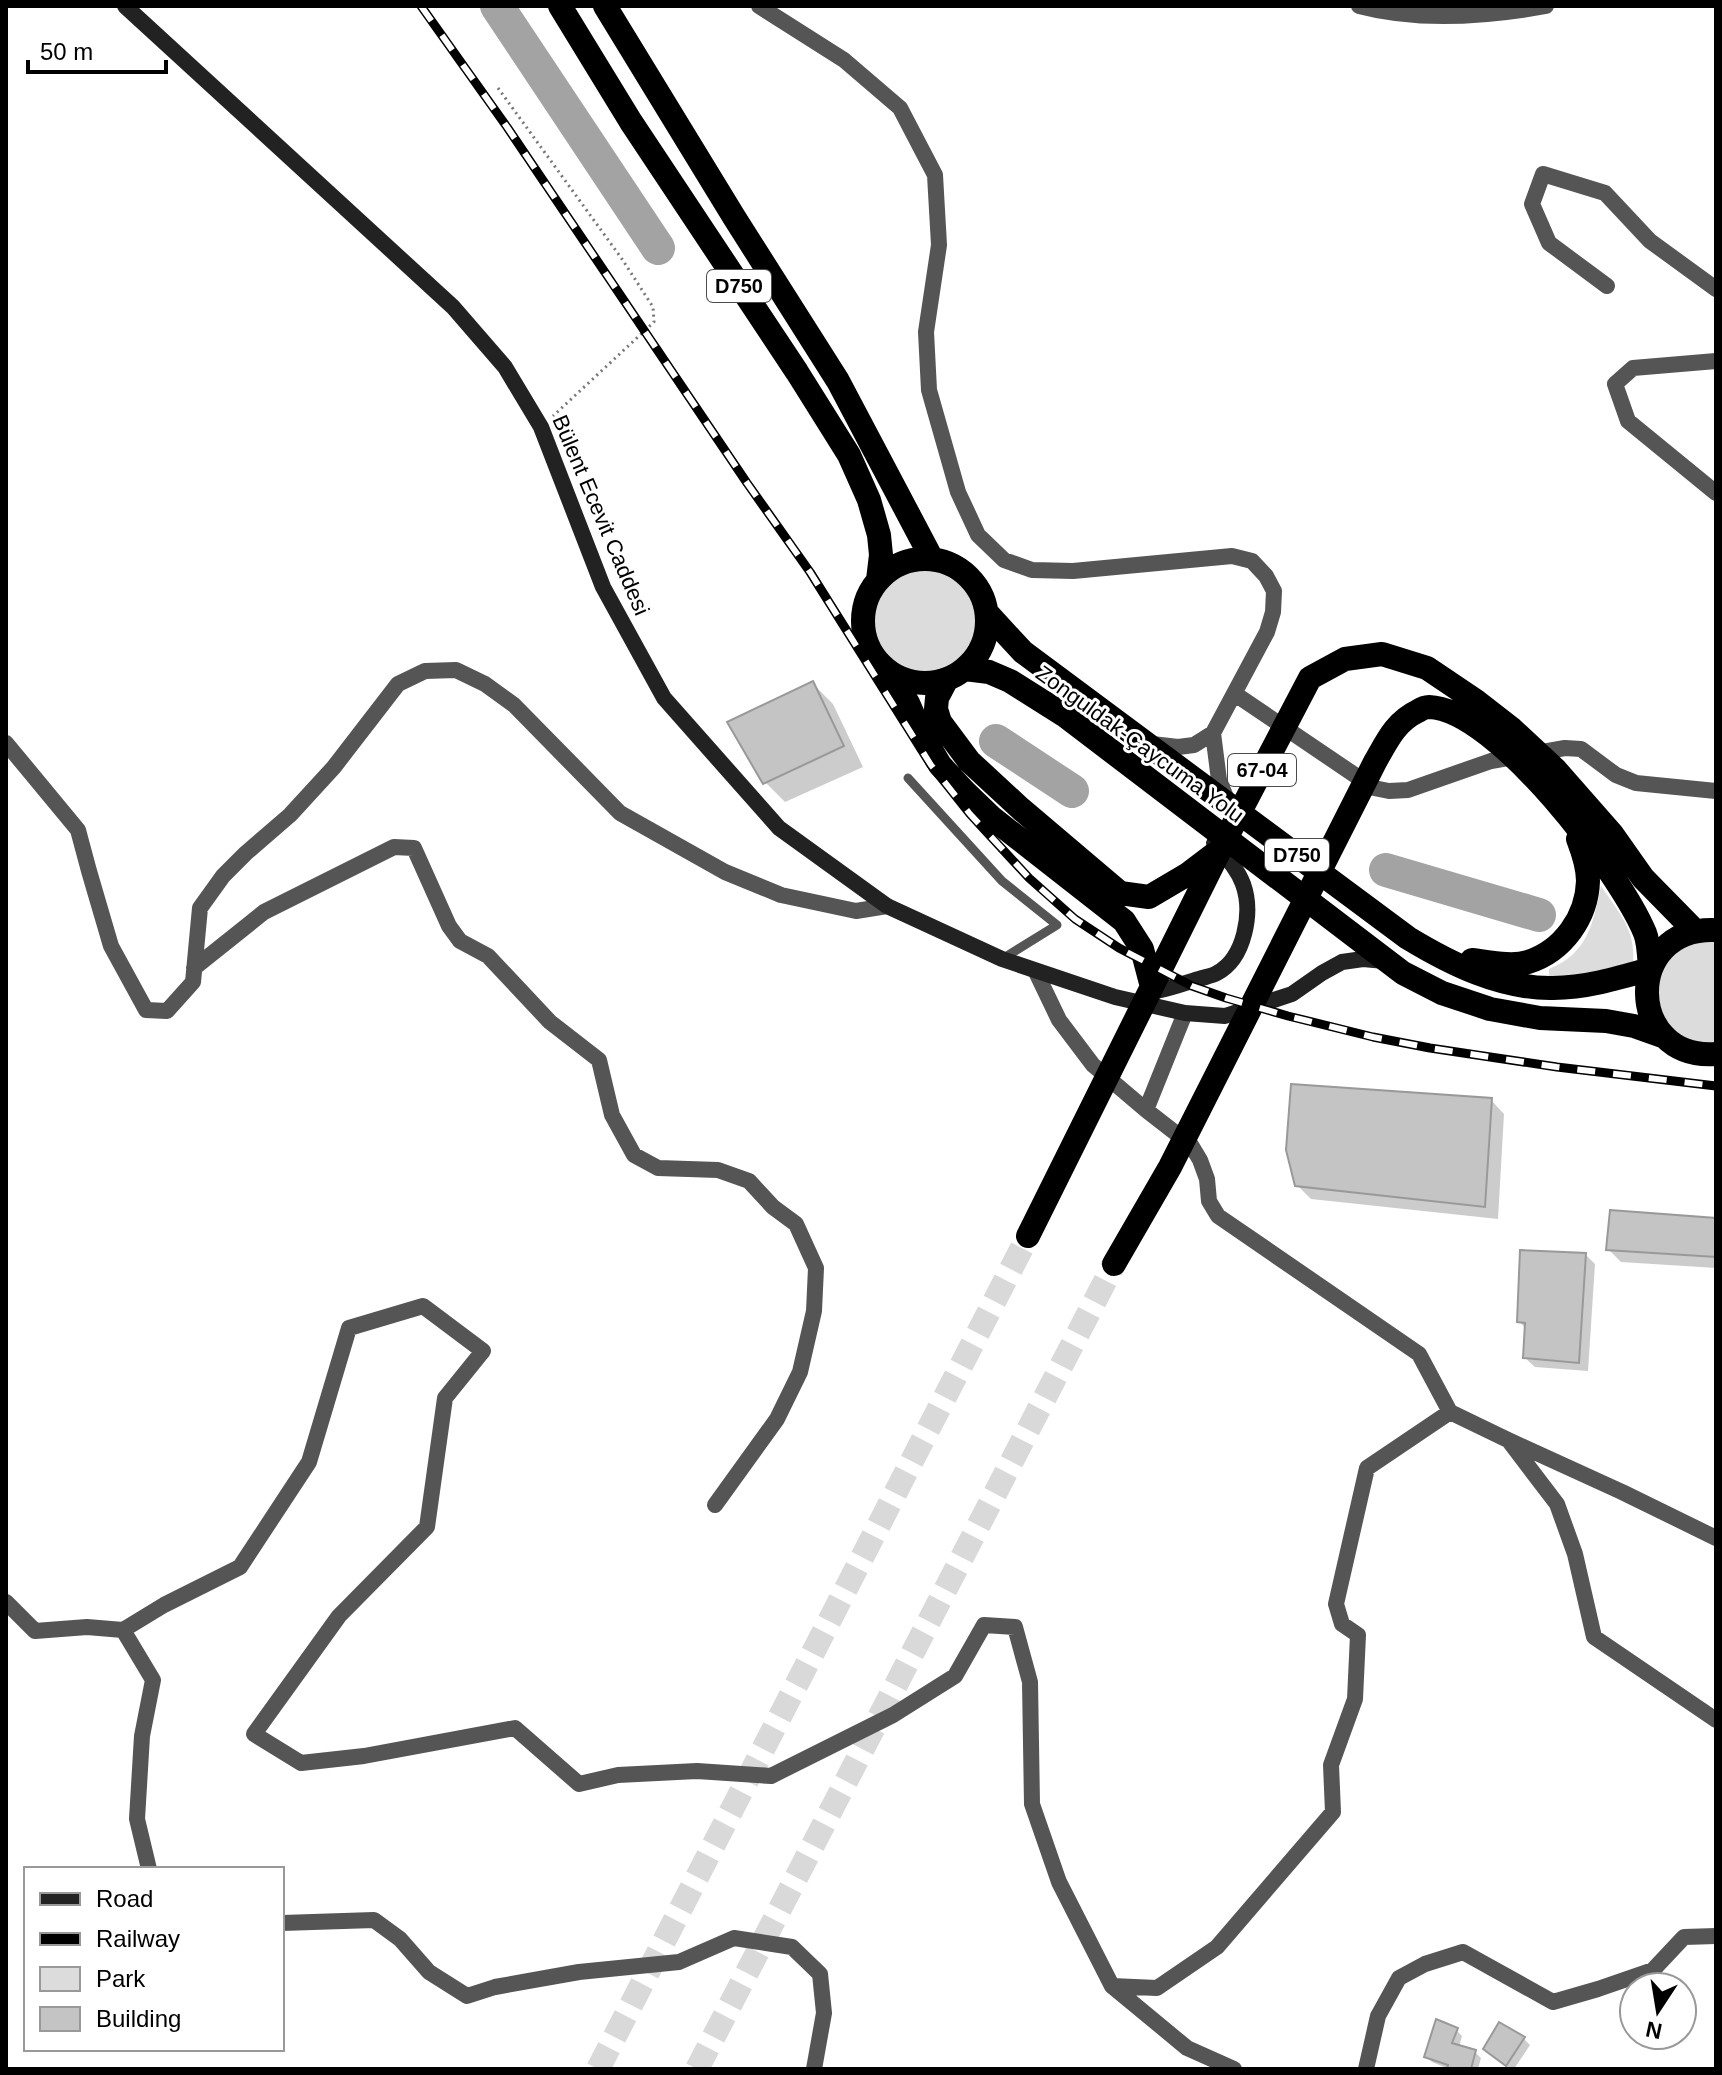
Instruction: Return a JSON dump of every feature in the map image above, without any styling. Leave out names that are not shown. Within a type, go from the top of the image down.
[{"type":"highway","name":"D750","points":[[560,6],[631,122],[849,455],[869,500],[879,535],[881,555],[878,580],[867,598],[863,618],[865,638],[874,656],[888,671],[906,680],[927,683],[956,674]]},
{"type":"highway","name":"D750","points":[[605,6],[838,381],[932,559],[952,565],[969,577],[981,593],[987,613]]},
{"type":"highway","points":[[878,580],[893,567],[912,560],[932,559]]},
{"type":"highway","points":[[987,613],[986,634],[979,653],[956,674],[937,698],[940,722],[969,761],[1120,893],[1149,897],[1219,852]]},
{"type":"highway","name":"Zonguldak-Çaycuma Yolu","points":[[987,613],[1023,652],[1408,938],[1438,955],[1468,969],[1520,986],[1553,988],[1590,984],[1650,969]]},
{"type":"highway","name":"67-04","points":[[1028,1236],[1219,852],[1310,678],[1345,659],[1382,654],[1427,668],[1476,701],[1555,769],[1612,834],[1643,878],[1706,931]]},
{"type":"highway","points":[[888,671],[940,765],[965,792],[991,817],[1124,921],[1142,949],[1152,987]]},
{"type":"highway","name":"Zonguldak-Çaycuma Yolu","points":[[956,674],[989,672],[1064,715],[1386,961],[1442,993],[1490,1009],[1540,1018],[1606,1021],[1634,1026],[1665,1037]]},
{"type":"highway","points":[[1114,1264],[1170,1167],[1375,762],[1393,730],[1405,717],[1427,707],[1453,713],[1489,735],[1535,776],[1568,814],[1637,917],[1646,936],[1650,969],[1647,1006],[1665,1037]]},
{"type":"highway","points":[[1438,955],[1499,963],[1526,963],[1548,953],[1568,936],[1581,914],[1588,881],[1584,855],[1568,814]]},
{"type":"highway","points":[[1650,969],[1673,941],[1706,931]]},
{"type":"highway","name":"D750","points":[[1665,1037],[1685,1050],[1716,1054]]},
{"type":"main road","name":"Bülent Ecevit Caddesi","points":[[125,6],[453,307],[505,367],[541,427],[603,587],[664,698],[779,828],[887,906],[1002,959],[1115,997],[1185,1013],[1225,1016],[1292,994],[1342,962],[1363,959],[1386,961]]},
{"type":"main road","points":[[1115,997],[1159,991],[1218,973],[1235,955],[1245,935],[1247,913],[1244,886],[1235,869],[1188,811]]},
{"type":"street","points":[[759,6],[844,60],[900,108],[935,175],[939,245],[926,332],[929,390],[958,492],[978,535],[1004,560],[1032,570],[1073,571],[1232,556],[1252,561],[1266,576],[1274,591],[1273,612],[1267,632],[1213,733],[1194,745],[1147,744]]},
{"type":"street","points":[[1359,6],[1386,13],[1430,17],[1514,12],[1546,6]]},
{"type":"street","points":[[1607,286],[1549,243],[1532,204],[1543,174],[1605,193],[1650,241],[1716,289]]},
{"type":"street","points":[[1716,361],[1633,368],[1615,384],[1628,421],[1716,493]]},
{"type":"street","points":[[6,743],[78,830],[111,946],[146,1010],[167,1011],[193,982],[200,908],[223,876],[290,815],[334,767],[398,684],[425,671],[456,670],[485,684],[514,705],[620,813],[725,872],[781,895],[856,911],[887,906]]},
{"type":"street","points":[[1235,694],[1374,788],[1408,790],[1491,761],[1565,748],[1581,749],[1616,775],[1636,783],[1716,791]]},
{"type":"street","points":[[1213,733],[1219,780],[1229,805]]},
{"type":"street","points":[[194,968],[264,912],[394,847],[414,848],[449,926],[460,941],[488,956],[550,1022],[599,1060],[612,1115],[634,1155],[658,1168],[718,1170],[749,1181],[773,1207],[796,1224],[816,1268],[814,1311],[800,1372],[777,1419],[715,1505]]},
{"type":"street","points":[[1036,972],[1059,1020],[1093,1065],[1191,1145],[1200,1160],[1207,1179],[1209,1201],[1218,1216],[1419,1354],[1450,1412],[1716,1538]]},
{"type":"street","points":[[1146,1110],[1185,1013]]},
{"type":"street","points":[[6,1602],[35,1631],[87,1627],[123,1630],[164,1605],[240,1567],[309,1462],[349,1328],[423,1306],[483,1351],[445,1398],[427,1527],[339,1616],[254,1734],[301,1763],[364,1756],[515,1728],[579,1784],[618,1775],[697,1771],[771,1776],[893,1715],[955,1676],[984,1625],[1015,1627],[1030,1682],[1032,1804],[1059,1882],[1112,1986],[1187,2048],[1234,2069]]},
{"type":"street","points":[[1112,1986],[1157,1988],[1217,1947],[1333,1812],[1331,1765],[1355,1699],[1358,1635],[1342,1624],[1336,1604],[1367,1468],[1450,1412]]},
{"type":"street","points":[[1508,1440],[1557,1504],[1575,1554],[1594,1637],[1716,1720]]},
{"type":"street","points":[[123,1630],[153,1680],[142,1736],[137,1819],[149,1867]]},
{"type":"street","points":[[284,1923],[374,1920],[400,1939],[429,1972],[467,1996],[495,1987],[579,1972],[679,1962],[734,1938],[792,1947],[820,1974],[824,2013],[814,2069]]},
{"type":"street","points":[[1366,2069],[1378,2016],[1399,1978],[1425,1964],[1463,1952],[1553,2002],[1653,1970],[1684,1937],[1716,1936]]},
{"type":"lane","points":[[908,778],[1002,881],[1057,925],[1002,959]]},
{"type":"path","points":[[498,88],[622,259],[653,307],[654,322],[541,427]]},
{"type":"green space","points":[[925,564],[957,573],[973,589],[982,621],[973,653],[957,669],[925,678],[893,669],[877,653],[868,621],[877,589],[893,573]]},
{"type":"green space","points":[[1601,886],[1629,930],[1633,962],[1591,974],[1549,976],[1549,969],[1572,955],[1587,936]]},
{"type":"green space","points":[[1716,935],[1716,1049],[1666,1031],[1651,981],[1666,952]]},
{"type":"building","points":[[813,681],[844,746],[763,784],[727,722]]},
{"type":"building","points":[[1291,1084],[1492,1098],[1485,1207],[1295,1186],[1286,1150]]},
{"type":"building","points":[[1610,1210],[1716,1218],[1716,1257],[1606,1250]]},
{"type":"building","points":[[1520,1250],[1586,1253],[1579,1363],[1523,1358],[1525,1323],[1517,1322]]},
{"type":"building","points":[[1436,2019],[1458,2028],[1452,2043],[1476,2050],[1471,2069],[1447,2069],[1448,2065],[1424,2057]]},
{"type":"building","points":[[1499,2022],[1525,2037],[1506,2066],[1483,2049]]},
{"type":"waterway","points":[[497,6],[658,248]]},
{"type":"waterway","points":[[996,741],[1072,791]]},
{"type":"waterway","points":[[1386,870],[1539,915]]},
{"type":"tunnel","points":[[598,2069],[1028,1236]]},
{"type":"tunnel","points":[[697,2069],[1114,1264]]},
{"type":"railway","points":[[421,6],[810,572],[931,765],[970,814],[1029,878],[1075,919],[1119,948],[1192,986],[1288,1016],[1430,1048],[1716,1086]]}]
